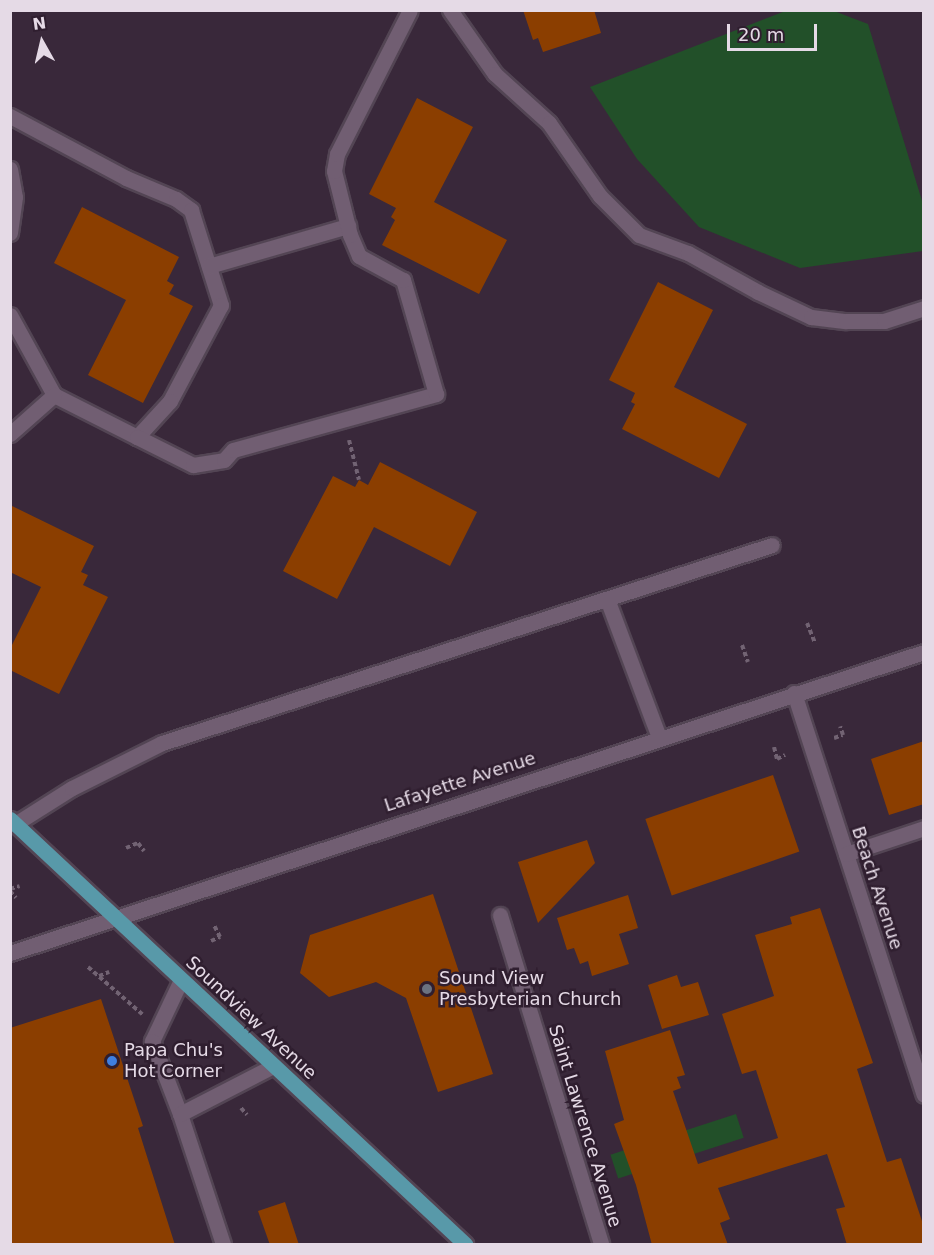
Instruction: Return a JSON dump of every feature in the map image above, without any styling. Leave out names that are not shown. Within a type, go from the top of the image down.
[{"type":"main road","name":"Soundview Avenue","points":[[13,822],[465,1245]]},
{"type":"street","points":[[10,315],[54,395],[193,465],[224,460],[233,450],[436,393],[403,280],[360,256],[348,226],[334,171],[337,153],[410,10]]},
{"type":"street","points":[[450,10],[495,74],[549,123],[600,196],[639,235],[688,253],[758,292],[811,317],[846,321],[885,321],[924,308]]},
{"type":"street","points":[[10,116],[126,178],[176,199],[191,210],[221,304],[170,401],[137,437]]},
{"type":"street","points":[[10,169],[15,197],[10,233]]},
{"type":"street","points":[[209,266],[348,226]]},
{"type":"street","points":[[10,434],[54,395]]},
{"type":"street","points":[[13,822],[72,788],[162,743],[772,545]]},
{"type":"street","points":[[607,599],[659,737]]},
{"type":"street","name":"Lafayette Avenue","points":[[10,953],[659,737],[924,652]]},
{"type":"street","name":"Beach Avenue","points":[[794,693],[924,1095]]},
{"type":"street","points":[[846,854],[924,828]]},
{"type":"street","name":"Saint Lawrence Avenue","points":[[500,915],[601,1245]]},
{"type":"street","points":[[181,980],[152,1041],[180,1114],[223,1245]]},
{"type":"street","points":[[180,1114],[273,1066]]},
{"type":"path","points":[[344,419],[359,480]]},
{"type":"path","points":[[807,623],[815,643]]},
{"type":"path","points":[[742,645],[748,662]]},
{"type":"path","points":[[834,738],[843,735],[840,726]]},
{"type":"path","points":[[774,747],[777,759],[785,755]]},
{"type":"path","points":[[126,848],[138,843],[144,851]]},
{"type":"path","points":[[16,898],[10,890],[20,886]]},
{"type":"path","points":[[211,941],[219,937],[214,925]]},
{"type":"path","points":[[88,967],[143,1015]]},
{"type":"path","points":[[99,976],[109,972]]},
{"type":"green space","points":[[788,10],[834,11],[868,24],[923,204],[923,251],[800,268],[699,227],[637,159],[590,87]]},
{"type":"green space","points":[[736,1114],[744,1138],[618,1179],[610,1155]]},
{"type":"building","points":[[523,10],[594,10],[601,33],[543,52],[538,38],[533,40]]},
{"type":"building","points":[[417,98],[473,127],[434,202],[507,240],[479,294],[382,245],[395,220],[391,217],[396,208],[369,194]]},
{"type":"building","points":[[82,207],[179,257],[167,281],[174,285],[169,294],[193,306],[143,403],[88,375],[126,300],[54,263]]},
{"type":"building","points":[[658,282],[713,310],[674,387],[747,424],[719,478],[622,429],[635,404],[631,402],[635,393],[609,380]]},
{"type":"building","points":[[380,462],[477,512],[450,566],[374,527],[337,599],[283,571],[333,476],[355,487],[359,480],[368,485]]},
{"type":"building","points":[[10,505],[94,546],[81,572],[88,575],[83,585],[108,597],[59,694],[10,670],[10,649],[41,587],[10,572]]},
{"type":"building","points":[[924,741],[924,804],[889,815],[871,759]]},
{"type":"building","points":[[773,775],[799,852],[672,896],[645,819]]},
{"type":"building","points":[[587,840],[595,863],[538,923],[518,862]]},
{"type":"building","name":"Sound View Presbyterian Church","points":[[433,894],[493,1074],[438,1092],[406,998],[376,982],[329,997],[300,973],[310,935]]},
{"type":"building","points":[[628,895],[638,928],[619,934],[629,964],[592,976],[588,961],[580,964],[574,948],[567,950],[557,918]]},
{"type":"building","points":[[820,908],[873,1063],[857,1069],[887,1162],[901,1158],[924,1227],[924,1245],[847,1245],[836,1209],[845,1207],[827,1154],[718,1188],[730,1219],[720,1223],[728,1245],[652,1245],[636,1185],[614,1124],[624,1120],[605,1051],[670,1030],[685,1075],[677,1077],[681,1088],[673,1091],[698,1164],[778,1138],[756,1070],[742,1074],[722,1014],[774,996],[755,935],[792,924],[790,917]]},
{"type":"building","points":[[677,975],[681,987],[698,982],[709,1015],[662,1029],[648,985]]},
{"type":"building","points":[[101,999],[143,1126],[138,1128],[175,1245],[10,1245],[10,1028]]},
{"type":"building","points":[[285,1202],[299,1245],[270,1245],[258,1211]]},
{"type":"place","name":"Sound View Presbyterian Church","points":[[427,989]]},
{"type":"place","name":"Papa Chu's Hot Corner","points":[[112,1061]]}]
